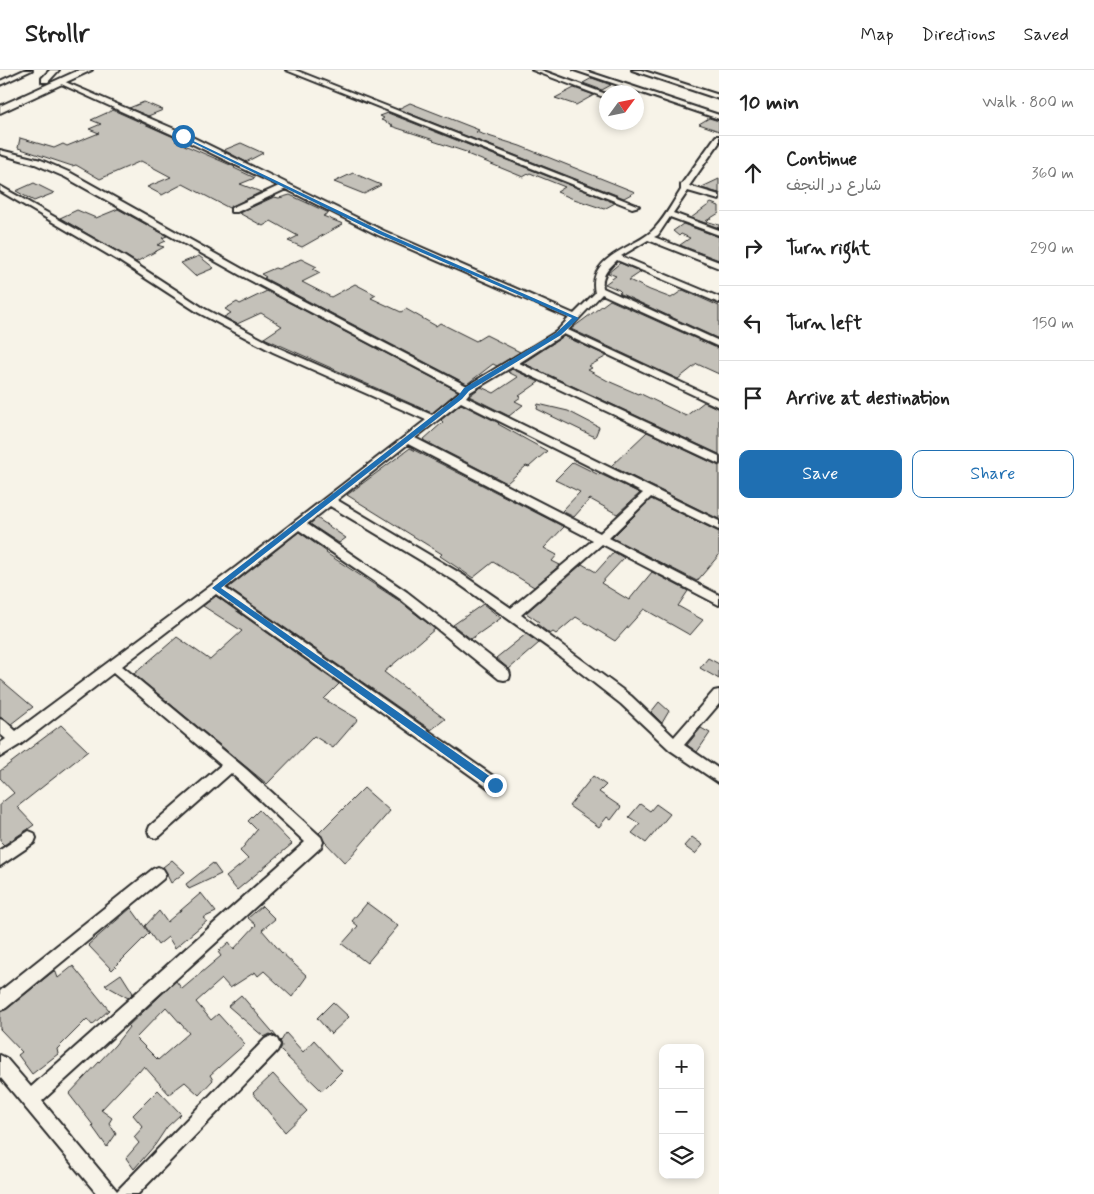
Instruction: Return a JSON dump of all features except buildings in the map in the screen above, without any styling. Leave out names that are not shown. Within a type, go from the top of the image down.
[{"type":"highway","points":[[0,101],[68,70]]},
{"type":"highway","points":[[0,110],[87,70]]},
{"type":"main road","points":[[45,80],[55,70]]},
{"type":"street","points":[[0,83],[28,70]]},
{"type":"street","points":[[290,70],[635,206]]},
{"type":"street","points":[[535,70],[599,93]]},
{"type":"street","points":[[577,70],[719,117]]},
{"type":"street","points":[[635,70],[719,97]]},
{"type":"street","points":[[61,82],[183,136],[381,233],[576,318]]},
{"type":"street","points":[[0,751],[216,588],[463,394],[562,330],[599,294],[597,279],[604,268],[622,251],[655,233],[684,190],[684,187],[711,156],[719,138]]},
{"type":"street","points":[[0,152],[38,162],[68,175],[463,394],[719,526]]},
{"type":"street","points":[[234,210],[284,186]]},
{"type":"street","points":[[684,187],[719,198]]},
{"type":"street","points":[[0,188],[122,259],[202,311],[276,350],[433,419]]},
{"type":"street","points":[[668,214],[719,233]]},
{"type":"street","points":[[647,237],[719,265]]},
{"type":"street","points":[[616,257],[719,300]]},
{"type":"street","points":[[598,289],[719,344]]},
{"type":"street","points":[[562,330],[719,404]]},
{"type":"street","points":[[512,362],[719,460]]},
{"type":"street","points":[[408,439],[719,600]]},
{"type":"street","points":[[512,615],[601,539],[651,491]]},
{"type":"street","points":[[329,500],[459,578],[553,644],[626,700],[675,746],[719,777]]},
{"type":"street","points":[[299,524],[403,595],[504,675]]},
{"type":"street","points":[[216,588],[495,785]]},
{"type":"street","points":[[30,1100],[237,916],[316,842],[232,765],[113,666]]},
{"type":"street","points":[[675,746],[719,695]]},
{"type":"street","points":[[0,725],[16,740]]},
{"type":"street","points":[[155,831],[232,765]]},
{"type":"street","points":[[0,859],[29,838]]},
{"type":"street","points":[[0,1002],[158,874]]},
{"type":"street","points":[[125,1194],[271,1045]]},
{"type":"street","points":[[0,1064],[109,1194]]},
{"type":"route","points":[[183,136],[381,233],[576,318],[559,334],[467,390],[460,398],[216,588],[495,785]]}]
